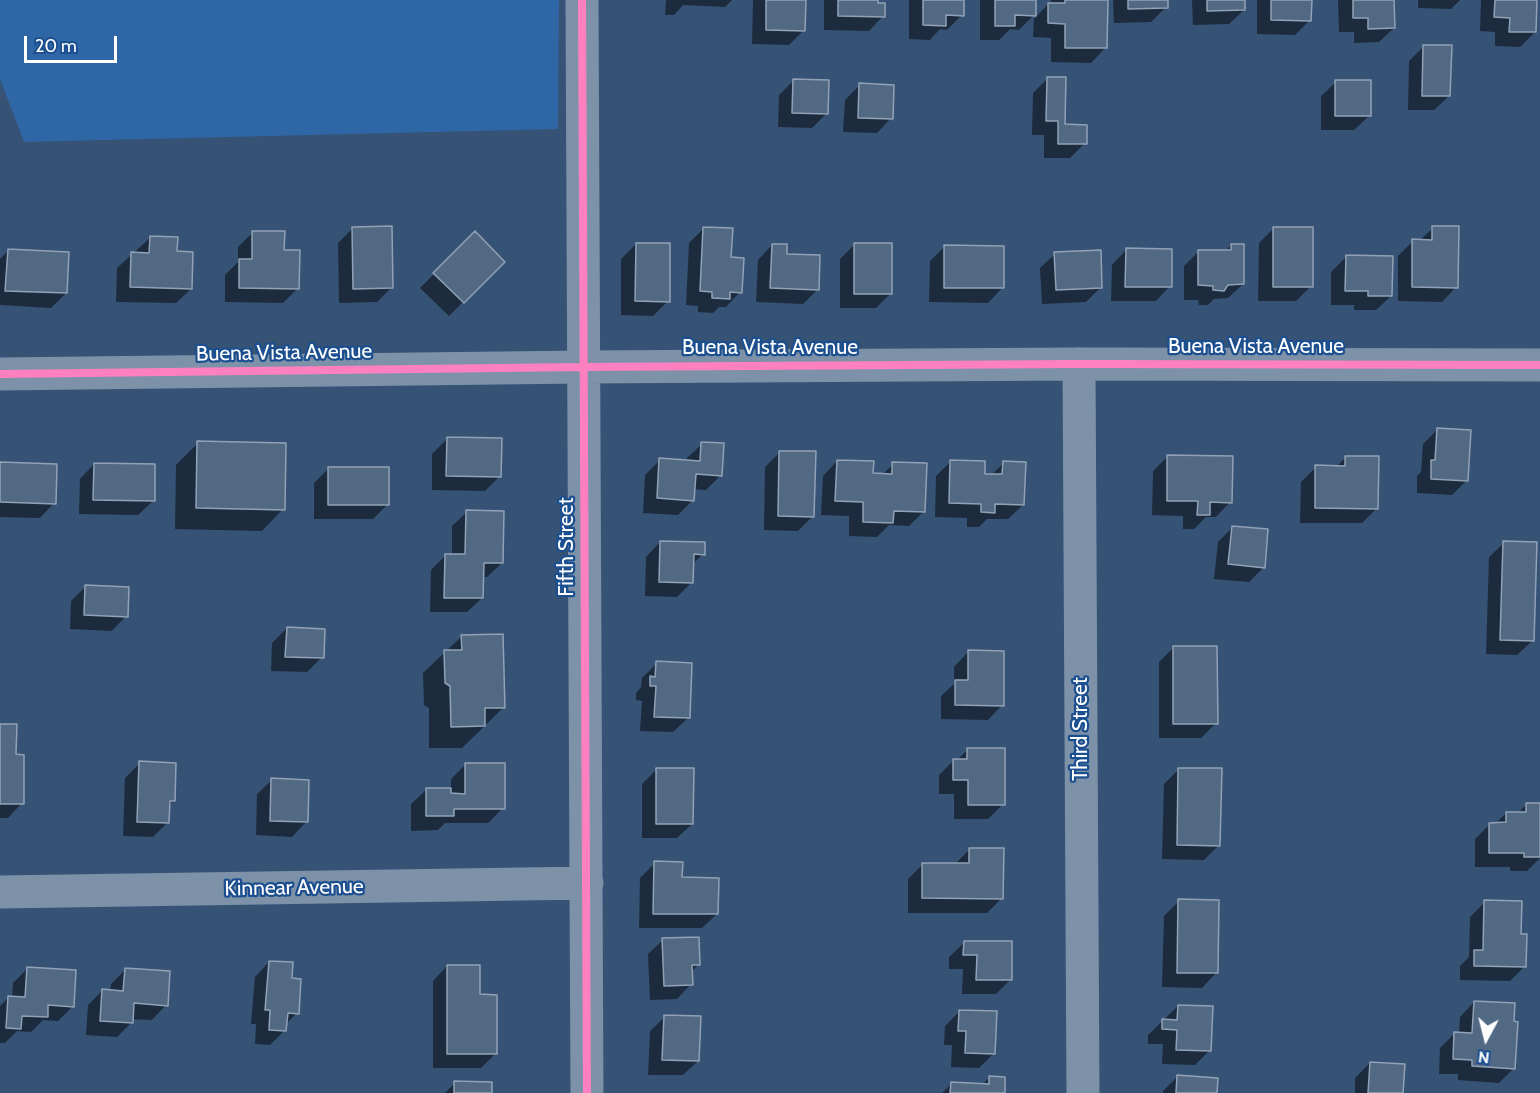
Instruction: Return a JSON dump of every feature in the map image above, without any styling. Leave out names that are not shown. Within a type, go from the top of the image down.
[{"type":"street","name":"Fifth Street","points":[[582,0],[587,1093]]},
{"type":"street","name":"Buena Vista Avenue","points":[[0,374],[1079,364],[1540,365]]},
{"type":"street","name":"Third Street","points":[[1079,364],[1083,1093]]},
{"type":"street","name":"Kinnear Avenue","points":[[0,892],[587,884]]},
{"type":"shaded area","points":[[0,0],[559,0],[558,129],[24,142],[0,79]]},
{"type":"building","points":[[766,0],[806,0],[805,31],[766,30]]},
{"type":"building","points":[[838,0],[878,0],[878,3],[885,3],[885,17],[838,16]]},
{"type":"building","points":[[923,0],[964,0],[964,16],[946,15],[946,26],[923,25]]},
{"type":"building","points":[[995,0],[1036,0],[1036,16],[1015,15],[1015,26],[995,26]]},
{"type":"building","points":[[1065,0],[1108,0],[1107,48],[1065,48],[1065,24],[1048,23],[1048,3],[1065,3]]},
{"type":"building","points":[[1128,0],[1168,0],[1168,8],[1128,9]]},
{"type":"building","points":[[1207,0],[1245,0],[1245,10],[1207,11]]},
{"type":"building","points":[[1271,0],[1312,0],[1311,21],[1271,20]]},
{"type":"building","points":[[1353,0],[1394,0],[1395,28],[1368,29],[1368,18],[1353,18]]},
{"type":"building","points":[[1495,0],[1537,0],[1536,32],[1509,32],[1510,18],[1494,17]]},
{"type":"building","points":[[1423,45],[1452,45],[1450,96],[1422,96]]},
{"type":"building","points":[[1047,77],[1066,77],[1065,124],[1087,125],[1087,144],[1058,144],[1058,121],[1046,121]]},
{"type":"building","points":[[793,79],[829,80],[828,114],[792,113]]},
{"type":"building","points":[[1335,80],[1371,80],[1371,116],[1335,116]]},
{"type":"building","points":[[859,83],[894,85],[893,119],[858,118]]},
{"type":"building","points":[[392,226],[393,288],[353,289],[352,227]]},
{"type":"building","points":[[1432,226],[1459,226],[1458,288],[1412,287],[1412,239],[1432,240]]},
{"type":"building","points":[[703,227],[733,228],[731,257],[744,258],[742,293],[730,292],[730,299],[712,298],[712,292],[700,291]]},
{"type":"building","points":[[1273,227],[1313,227],[1313,287],[1273,287]]},
{"type":"building","points":[[252,231],[285,231],[284,250],[300,250],[299,289],[239,288],[239,259],[252,259]]},
{"type":"building","points":[[475,231],[505,262],[464,303],[433,273]]},
{"type":"building","points":[[150,236],[178,237],[177,251],[193,252],[192,289],[130,287],[131,252],[149,253]]},
{"type":"building","points":[[636,243],[670,243],[670,302],[635,301]]},
{"type":"building","points":[[854,243],[892,243],[892,294],[854,294]]},
{"type":"building","points":[[772,244],[787,244],[787,254],[820,255],[819,290],[770,288]]},
{"type":"building","points":[[1231,244],[1244,244],[1244,284],[1228,285],[1224,291],[1213,290],[1213,286],[1198,285],[1198,250],[1231,250]]},
{"type":"building","points":[[944,245],[1004,246],[1004,288],[944,288]]},
{"type":"building","points":[[1126,248],[1172,249],[1172,287],[1125,287]]},
{"type":"building","points":[[8,249],[69,252],[67,293],[5,291]]},
{"type":"building","points":[[1101,250],[1102,288],[1056,290],[1054,252]]},
{"type":"building","points":[[1346,255],[1393,256],[1392,296],[1368,296],[1368,291],[1345,291]]},
{"type":"building","points":[[1437,428],[1471,430],[1468,481],[1431,479],[1431,460],[1435,460]]},
{"type":"building","points":[[447,437],[502,438],[501,477],[446,476]]},
{"type":"building","points":[[197,441],[286,443],[285,510],[196,508]]},
{"type":"building","points":[[701,442],[724,443],[722,476],[696,474],[694,501],[657,498],[659,458],[700,461]]},
{"type":"building","points":[[779,451],[816,451],[814,517],[778,516]]},
{"type":"building","points":[[1167,455],[1233,456],[1232,503],[1210,502],[1210,515],[1197,515],[1198,501],[1167,501]]},
{"type":"building","points":[[1345,456],[1379,456],[1378,509],[1315,508],[1315,465],[1345,466]]},
{"type":"building","points":[[837,460],[874,461],[873,473],[892,474],[892,462],[927,463],[925,512],[894,511],[893,523],[863,522],[863,502],[835,501]]},
{"type":"building","points":[[950,460],[985,461],[985,474],[1002,474],[1003,461],[1026,462],[1024,505],[995,504],[995,513],[981,512],[981,504],[949,503]]},
{"type":"building","points":[[0,462],[57,464],[56,504],[0,502]]},
{"type":"building","points":[[94,463],[155,464],[155,501],[93,500]]},
{"type":"building","points":[[328,467],[389,467],[389,505],[328,505]]},
{"type":"building","points":[[466,510],[504,511],[503,563],[484,563],[483,598],[444,598],[445,554],[465,554]]},
{"type":"building","points":[[1232,526],[1268,529],[1265,568],[1228,564]]},
{"type":"building","points":[[660,541],[705,542],[705,555],[694,554],[693,583],[659,582]]},
{"type":"building","points":[[1503,541],[1537,542],[1534,641],[1500,640]]},
{"type":"building","points":[[85,585],[129,587],[128,617],[84,615]]},
{"type":"building","points":[[287,627],[325,629],[324,658],[285,657]]},
{"type":"building","points":[[503,634],[505,708],[485,708],[485,726],[451,727],[450,686],[445,683],[444,650],[462,650],[461,635]]},
{"type":"building","points":[[1173,646],[1217,646],[1218,724],[1173,724]]},
{"type":"building","points":[[968,650],[1004,651],[1004,706],[955,705],[955,680],[968,680]]},
{"type":"building","points":[[656,661],[692,663],[690,718],[654,717],[656,686],[650,686],[650,676],[655,677]]},
{"type":"building","points":[[0,724],[17,724],[16,754],[24,755],[24,804],[0,804]]},
{"type":"building","points":[[967,748],[1005,748],[1005,805],[968,805],[968,780],[953,780],[953,759],[967,759]]},
{"type":"building","points":[[139,761],[176,763],[175,801],[170,801],[169,823],[137,822]]},
{"type":"building","points":[[465,763],[505,763],[505,809],[454,809],[454,816],[426,816],[426,788],[451,788],[451,793],[465,794]]},
{"type":"building","points":[[656,768],[694,768],[693,824],[656,824]]},
{"type":"building","points":[[1178,768],[1222,768],[1220,846],[1177,845]]},
{"type":"building","points":[[271,778],[309,780],[308,822],[270,821]]},
{"type":"building","points":[[1526,803],[1540,803],[1540,857],[1524,857],[1524,853],[1489,853],[1489,823],[1506,822],[1506,812],[1526,812]]},
{"type":"building","points":[[969,848],[1004,848],[1003,899],[922,898],[922,863],[969,863]]},
{"type":"building","points":[[654,861],[683,862],[682,877],[719,878],[718,914],[653,914]]},
{"type":"building","points":[[1178,899],[1219,900],[1218,973],[1177,973]]},
{"type":"building","points":[[1484,900],[1522,901],[1521,934],[1527,934],[1526,967],[1474,966],[1474,950],[1483,950]]},
{"type":"building","points":[[699,937],[700,965],[692,965],[693,985],[664,986],[662,938]]},
{"type":"building","points":[[964,941],[1012,941],[1012,980],[976,980],[977,955],[963,955]]},
{"type":"building","points":[[269,961],[293,962],[292,978],[301,979],[299,1014],[288,1013],[286,1031],[269,1030],[270,1010],[265,1010]]},
{"type":"building","points":[[447,965],[480,965],[480,994],[497,995],[497,1054],[447,1054]]},
{"type":"building","points":[[27,967],[76,970],[74,1007],[48,1005],[48,1017],[22,1016],[21,1029],[6,1028],[8,996],[25,997]]},
{"type":"building","points":[[125,968],[170,971],[168,1006],[134,1003],[133,1023],[100,1021],[102,989],[123,991]]},
{"type":"building","points":[[1474,1001],[1515,1003],[1514,1021],[1518,1022],[1515,1069],[1472,1066],[1472,1060],[1453,1059],[1454,1032],[1472,1033]]},
{"type":"building","points":[[1178,1005],[1213,1006],[1211,1051],[1176,1050],[1177,1030],[1162,1029],[1162,1019],[1177,1020]]},
{"type":"building","points":[[959,1010],[997,1011],[995,1054],[965,1053],[966,1031],[958,1031]]},
{"type":"building","points":[[664,1015],[701,1016],[699,1061],[662,1060]]},
{"type":"building","points":[[1370,1062],[1405,1064],[1403,1093],[1368,1093]]},
{"type":"building","points":[[1177,1075],[1218,1078],[1217,1093],[1176,1093]]},
{"type":"building","points":[[989,1076],[1005,1077],[1005,1093],[950,1093],[951,1082],[989,1084]]},
{"type":"building","points":[[454,1081],[492,1082],[492,1093],[454,1093]]},
{"type":"cycle path","points":[[582,0],[587,1093]]},
{"type":"cycle path","points":[[0,374],[1079,364],[1540,365]]}]
